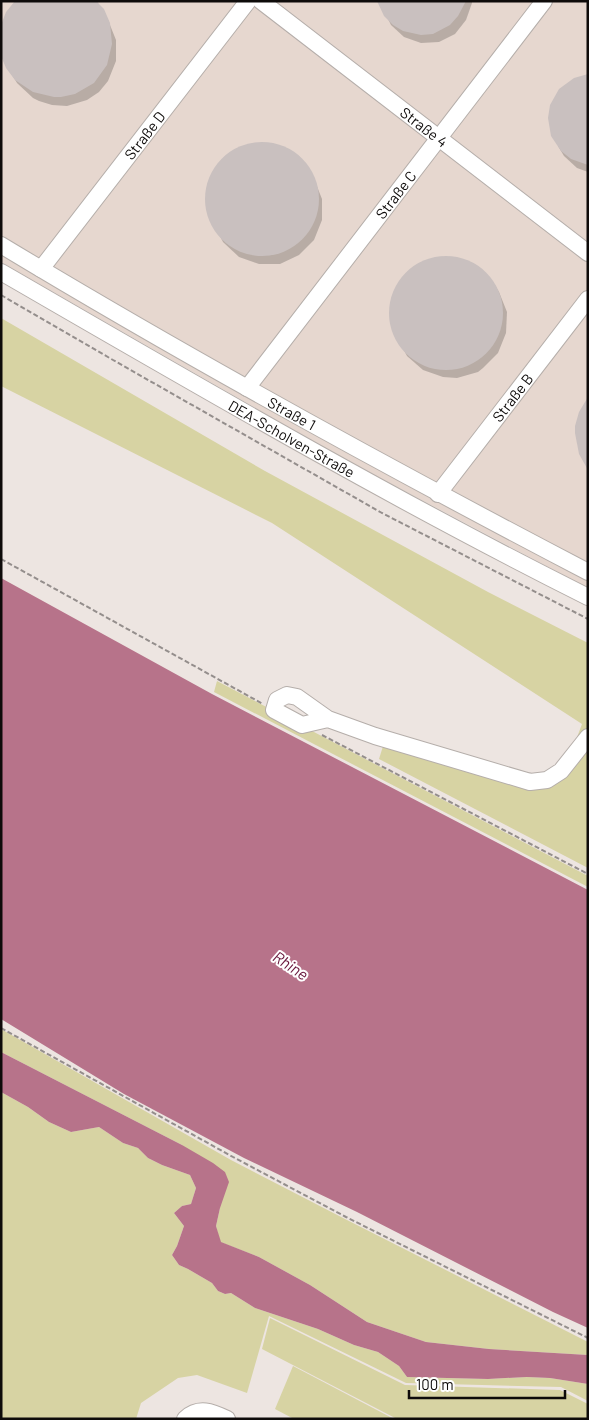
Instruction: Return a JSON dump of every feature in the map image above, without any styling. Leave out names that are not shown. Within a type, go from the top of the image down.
[{"type":"street","name":"Straße D","points":[[41,269],[248,1]]},
{"type":"street","name":"Straße 4","points":[[261,1],[588,253]]},
{"type":"street","name":"Straße C","points":[[247,388],[544,1]]},
{"type":"street","name":"Straße 1","points":[[1,245],[247,388],[438,494],[588,572]]},
{"type":"street","name":"DEA-Scholven-Straße","points":[[1,272],[389,494],[588,597]]},
{"type":"street","name":"Straße B","points":[[438,494],[588,300]]},
{"type":"street","points":[[328,720],[302,725],[274,710],[277,700],[287,694],[297,697],[328,720],[375,736],[530,782],[547,780],[561,771],[588,737]]},
{"type":"street","points":[[185,1419],[191,1414],[201,1411],[212,1412],[227,1419]]},
{"type":"path","points":[[1,295],[382,513],[588,619]]},
{"type":"path","points":[[1,559],[274,710]]},
{"type":"path","points":[[302,725],[588,874]]},
{"type":"path","points":[[1,1028],[233,1158],[346,1217],[588,1338]]},
{"type":"shaded area","points":[[1,1],[588,1],[588,588],[346,460],[1,262]]},
{"type":"shaded area","points":[[1,318],[265,471],[488,592],[588,643],[588,868],[379,759],[384,743],[531,785],[563,775],[582,724],[272,523],[1,386]]},
{"type":"shaded area","points":[[217,681],[588,876],[588,887],[214,692]]},
{"type":"shaded area","points":[[1,1029],[231,1160],[588,1342],[588,1355],[489,1349],[426,1342],[367,1322],[310,1285],[259,1257],[220,1242],[216,1226],[220,1208],[182,1145],[1,1052]]},
{"type":"shaded area","points":[[1,1092],[28,1107],[49,1122],[71,1132],[99,1127],[123,1143],[138,1148],[148,1158],[190,1175],[196,1188],[191,1204],[182,1206],[174,1213],[184,1226],[172,1255],[179,1265],[212,1283],[218,1291],[225,1294],[231,1293],[255,1308],[378,1352],[399,1366],[407,1377],[550,1378],[588,1384],[588,1401],[561,1387],[406,1383],[269,1316],[247,1393],[197,1375],[178,1378],[141,1403],[136,1419],[1,1419]]},
{"type":"shaded area","points":[[270,1318],[405,1385],[560,1390],[588,1404],[588,1419],[397,1419],[262,1349]]},
{"type":"shaded area","points":[[293,1366],[394,1419],[294,1419],[275,1409]]},
{"type":"water","name":"Rhine","points":[[1,578],[212,694],[588,890],[588,1328],[357,1212],[244,1158],[124,1094],[1,1019]]},
{"type":"water","points":[[1,1052],[182,1145],[225,1172],[229,1182],[216,1226],[221,1242],[259,1257],[310,1285],[367,1322],[426,1342],[489,1349],[588,1355],[588,1384],[550,1378],[527,1377],[488,1379],[407,1377],[399,1366],[378,1352],[255,1308],[231,1293],[225,1294],[218,1291],[212,1283],[179,1265],[172,1255],[184,1226],[174,1213],[182,1206],[191,1204],[196,1188],[190,1175],[148,1158],[138,1148],[123,1143],[99,1127],[71,1132],[49,1122],[28,1107],[1,1092]]},
{"type":"building","points":[[15,1],[97,1],[104,9],[110,23],[112,44],[107,65],[94,83],[75,94],[54,97],[33,92],[15,80],[6,68],[1,56],[1,25],[6,12]]},
{"type":"building","points":[[377,1],[466,1],[458,16],[450,25],[433,34],[421,35],[403,31],[393,25],[384,16]]},
{"type":"building","points":[[588,74],[588,165],[571,159],[561,151],[551,136],[548,118],[550,105],[559,89],[574,78]]},
{"type":"building","points":[[262,142],[284,147],[302,159],[314,177],[319,199],[314,221],[302,239],[284,251],[262,256],[240,251],[222,239],[210,221],[205,199],[210,177],[222,159],[240,147]]},
{"type":"building","points":[[446,256],[468,261],[486,273],[498,291],[503,313],[498,335],[486,353],[468,365],[446,370],[424,365],[406,353],[394,335],[389,313],[394,291],[406,273],[424,261]]},
{"type":"building","points":[[588,397],[588,470],[579,454],[575,426],[579,412]]}]
